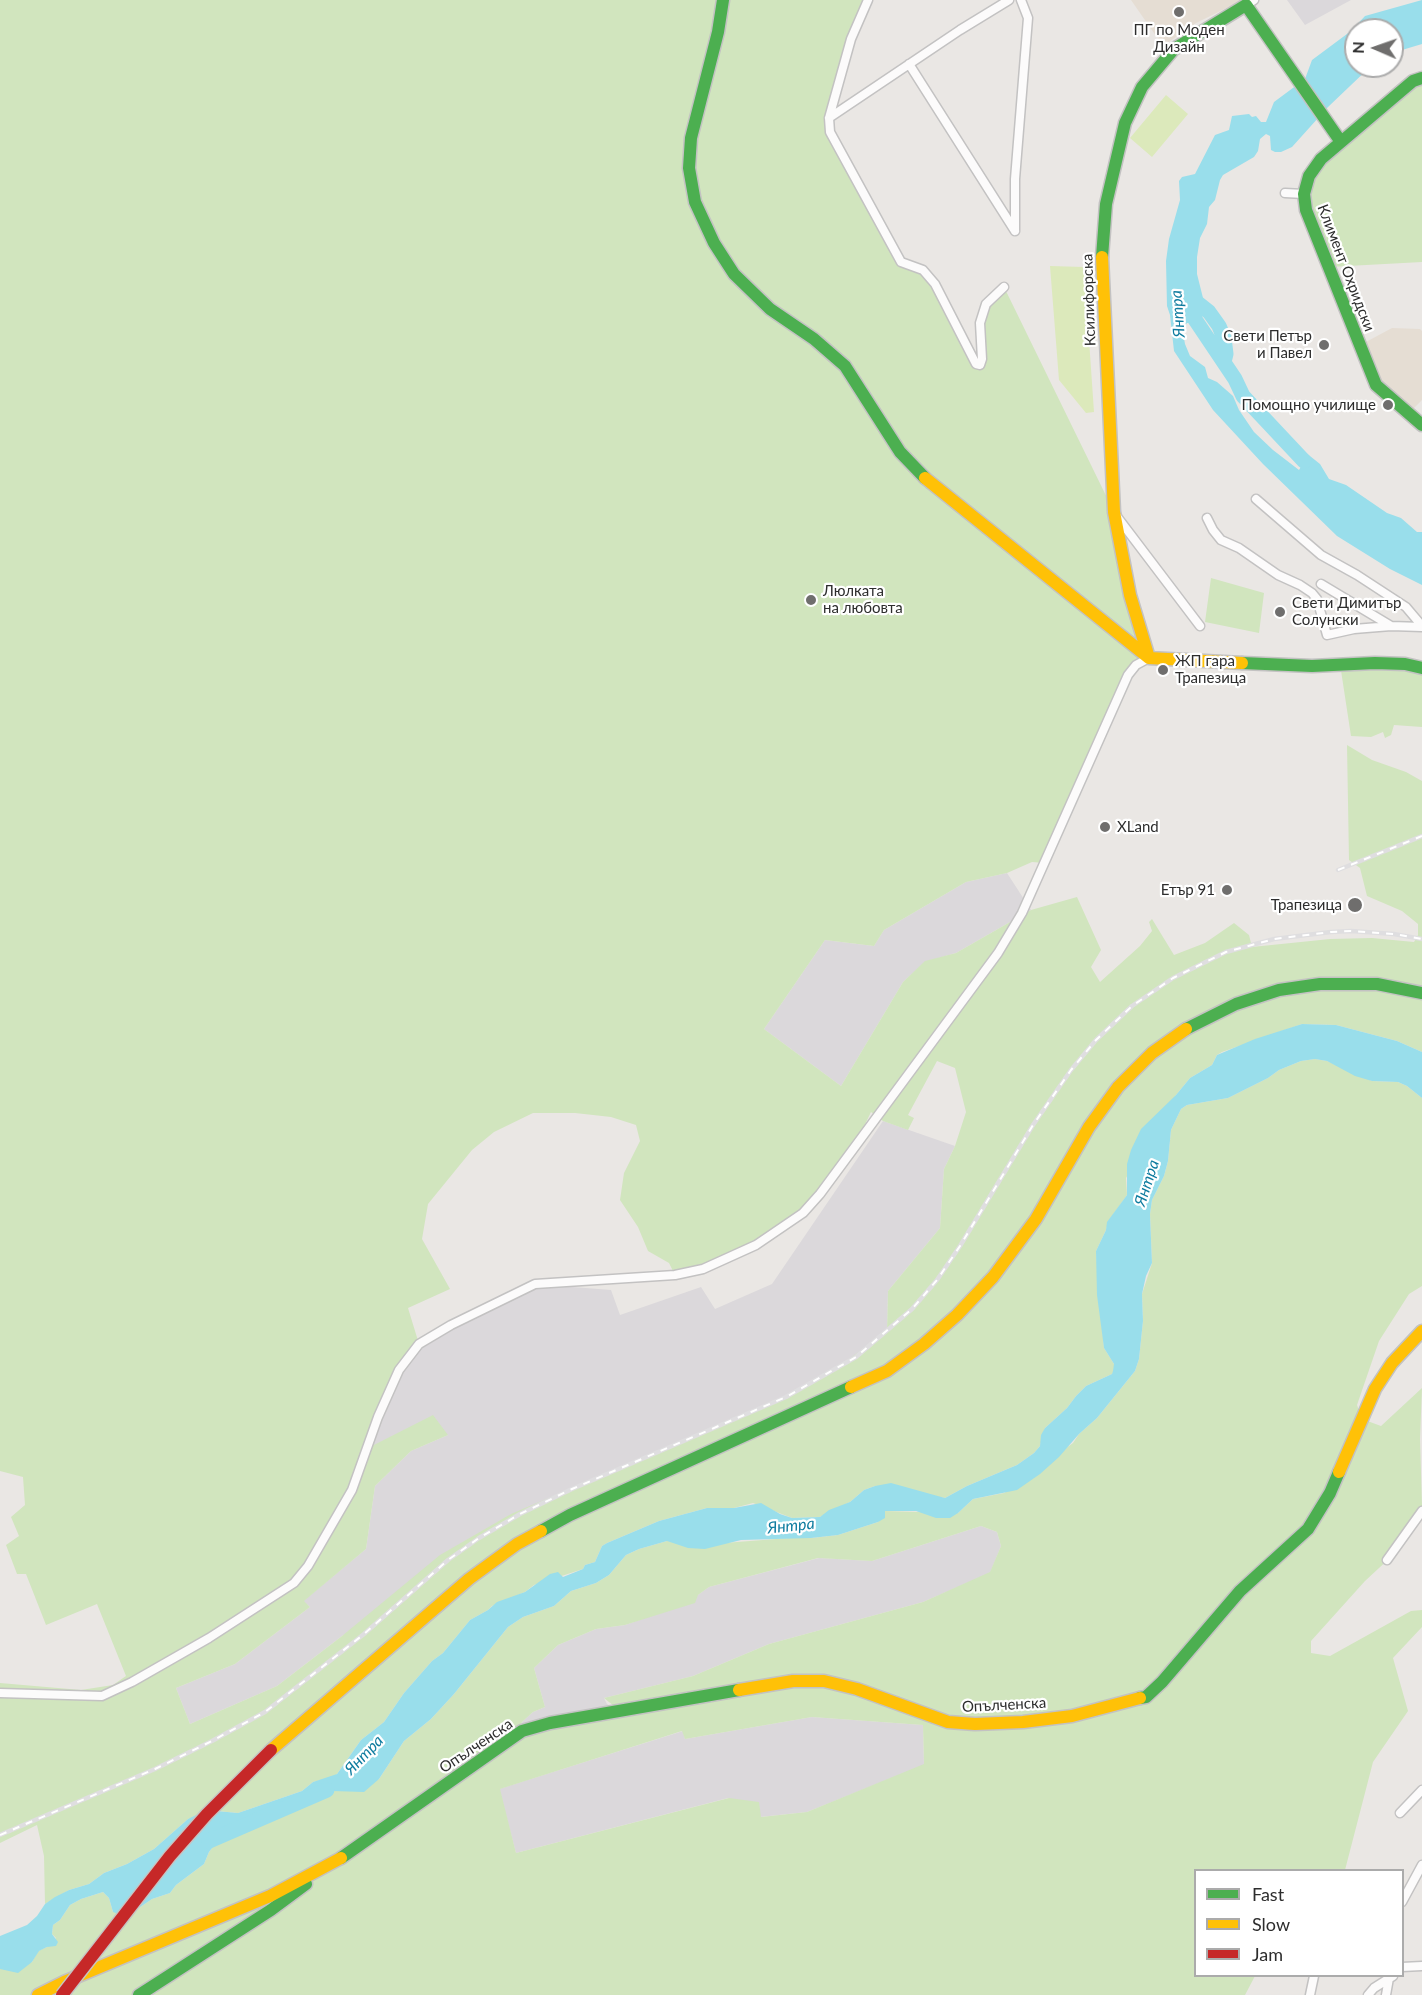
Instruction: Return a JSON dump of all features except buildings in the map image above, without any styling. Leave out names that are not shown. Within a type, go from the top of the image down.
[{"type":"street","points":[[723,0],[718,32],[691,138],[689,168],[695,202],[714,243],[734,274],[770,309],[814,339],[845,366],[900,452],[929,482],[1149,658]]},
{"type":"street","points":[[868,0],[851,39],[829,118],[830,132],[901,262],[923,270],[935,284],[976,364],[980,365],[982,358],[980,323],[986,304],[1004,287]]},
{"type":"street","points":[[829,118],[1009,0]]},
{"type":"street","points":[[909,64],[1015,231],[1015,179],[1028,18],[1021,0]]},
{"type":"street","points":[[1250,2],[1337,137]]},
{"type":"street","name":"Ксилифорска","points":[[1149,658],[1130,595],[1114,512],[1101,267],[1106,204],[1125,123],[1142,87],[1174,49],[1250,2]]},
{"type":"street","name":"Климент Охридски","points":[[1422,78],[1413,81],[1337,137],[1309,176],[1304,194],[1306,210],[1376,386],[1422,425]]},
{"type":"street","points":[[1285,193],[1304,194]]},
{"type":"street","points":[[1256,499],[1322,555],[1406,607],[1422,627]]},
{"type":"street","points":[[1114,512],[1200,626]]},
{"type":"street","points":[[1207,518],[1221,540],[1239,548],[1278,575],[1312,593],[1317,599],[1327,635],[1354,629],[1391,626],[1422,627]]},
{"type":"street","points":[[1321,584],[1391,626]]},
{"type":"street","points":[[0,1693],[102,1696],[132,1682],[208,1638],[294,1582],[308,1566],[352,1490],[378,1417],[399,1370],[419,1344],[451,1325],[535,1284],[675,1275],[703,1269],[756,1245],[803,1213],[820,1194],[998,953],[1022,913],[1128,675],[1136,665],[1149,658],[1312,666],[1405,664],[1422,668]]},
{"type":"street","points":[[62,1995],[170,1856],[207,1814],[272,1750],[469,1579],[517,1544],[570,1515],[886,1371],[924,1344],[957,1316],[993,1277],[1036,1219],[1089,1127],[1118,1086],[1152,1053],[1190,1026],[1236,1004],[1279,990],[1320,984],[1377,984],[1422,993]]},
{"type":"street","name":"Опълченска","points":[[341,1858],[522,1731],[550,1723],[793,1681],[824,1681],[857,1689],[948,1722],[975,1724],[1023,1722],[1072,1716],[1146,1697],[1162,1682],[1240,1590],[1308,1529],[1330,1493],[1375,1389],[1392,1363],[1422,1332]]},
{"type":"street","points":[[1387,1560],[1422,1511]]},
{"type":"street","points":[[1400,1813],[1422,1790]]},
{"type":"street","points":[[38,1995],[270,1896],[341,1858]]},
{"type":"street","points":[[139,1995],[271,1910],[341,1858]]},
{"type":"street","points":[[1404,1898],[1422,1864]]},
{"type":"street","points":[[1404,1967],[1422,1966]]},
{"type":"street","points":[[1310,1995],[1314,1977]]},
{"type":"street","points":[[1368,1995],[1374,1988],[1391,1977]]},
{"type":"street","points":[[1386,1995],[1391,1977]]},
{"type":"shaded area","name":"ПГ по Моден Дизайн","points":[[1131,0],[1243,0],[1196,23],[1163,46]]},
{"type":"shaded area","points":[[1287,0],[1351,0],[1305,25]]},
{"type":"shaded area","points":[[1392,328],[1422,331],[1422,400],[1410,412],[1379,382],[1364,343]]},
{"type":"shaded area","points":[[1007,873],[1031,910],[956,953],[925,962],[903,982],[841,1086],[764,1029],[825,940],[874,946],[884,930],[966,882]]},
{"type":"shaded area","points":[[883,1121],[955,1146],[944,1169],[940,1228],[888,1291],[887,1332],[856,1357],[826,1375],[342,1636],[277,1686],[190,1724],[176,1688],[235,1664],[310,1607],[303,1601],[366,1549],[375,1486],[411,1451],[448,1435],[367,1449],[399,1370],[419,1344],[535,1284],[611,1290],[620,1315],[701,1287],[715,1309],[772,1284]]},
{"type":"shaded area","points":[[981,1526],[997,1532],[1001,1546],[990,1573],[923,1602],[769,1644],[693,1676],[604,1698],[607,1704],[620,1711],[516,1736],[522,1722],[533,1712],[545,1707],[534,1668],[558,1645],[596,1629],[625,1625],[642,1619],[698,1595],[709,1587],[819,1558],[872,1561]]},
{"type":"shaded area","points":[[812,1717],[923,1725],[924,1765],[807,1812],[760,1817],[728,1798],[516,1853],[499,1789],[683,1731],[685,1739]]},
{"type":"green space","points":[[0,0],[868,0],[851,39],[830,133],[901,262],[923,270],[980,365],[980,323],[986,304],[1004,287],[1114,512],[1149,658],[1136,665],[1045,863],[1032,862],[1007,873],[966,882],[884,930],[874,946],[825,940],[764,1029],[841,1086],[903,982],[925,961],[956,953],[1031,910],[1077,897],[1101,950],[1091,967],[1100,982],[1140,946],[1152,931],[1149,922],[1152,919],[1174,955],[1205,943],[1234,923],[1249,935],[1252,947],[1330,939],[1372,938],[1414,942],[1418,935],[1418,924],[1402,911],[1367,896],[1360,868],[1349,860],[1347,745],[1372,760],[1406,772],[1422,781],[1422,1052],[1397,1041],[1336,1025],[1302,1024],[1222,1052],[1217,1055],[1212,1065],[1190,1078],[1176,1095],[1126,1178],[1127,1195],[1108,1222],[1096,1251],[1104,1348],[1114,1364],[1114,1371],[1086,1386],[1045,1428],[1040,1446],[1034,1453],[1017,1465],[945,1498],[875,1486],[864,1490],[850,1502],[820,1517],[792,1518],[753,1503],[734,1508],[707,1508],[659,1521],[607,1543],[602,1546],[595,1562],[585,1565],[583,1569],[534,1585],[525,1592],[492,1606],[470,1620],[443,1653],[432,1661],[404,1693],[384,1722],[361,1740],[333,1777],[313,1782],[302,1791],[238,1813],[216,1811],[188,1819],[154,1849],[127,1864],[104,1873],[89,1884],[69,1890],[45,1904],[44,1856],[37,1825],[0,1843],[0,1683],[81,1690],[113,1685],[126,1676],[97,1604],[46,1625],[26,1574],[17,1574],[6,1545],[19,1536],[11,1517],[25,1505],[23,1477],[0,1471]],"holes":[[[937,1061],[955,1068],[966,1112],[955,1146],[944,1169],[940,1228],[888,1291],[887,1332],[826,1375],[786,1397],[511,1514],[440,1555],[277,1686],[190,1724],[176,1688],[235,1664],[310,1607],[304,1601],[366,1549],[375,1486],[411,1451],[448,1435],[433,1415],[368,1448],[399,1370],[419,1344],[408,1308],[450,1289],[422,1239],[428,1204],[472,1150],[494,1132],[533,1113],[575,1113],[611,1117],[636,1125],[640,1141],[624,1173],[620,1200],[638,1227],[648,1251],[669,1263],[675,1275],[756,1245],[820,1194],[855,1145],[871,1112],[883,1121],[908,1130],[914,1118],[908,1115]]]},
{"type":"green space","points":[[1422,78],[1422,262],[1329,267],[1306,210],[1309,176]]},
{"type":"green space","points":[[1166,95],[1188,114],[1152,157],[1130,138]]},
{"type":"green space","points":[[1050,266],[1084,267],[1094,412],[1086,413],[1059,380]]},
{"type":"green space","points":[[1211,578],[1264,593],[1259,633],[1205,622]]},
{"type":"green space","points":[[1340,664],[1422,668],[1422,727],[1394,725],[1391,735],[1385,738],[1383,732],[1371,737],[1351,736]]},
{"type":"green space","points":[[1315,1059],[1327,1061],[1372,1081],[1398,1082],[1422,1098],[1422,1286],[1409,1294],[1379,1341],[1357,1405],[1362,1419],[1381,1426],[1422,1388],[1421,1514],[1392,1556],[1365,1581],[1311,1641],[1311,1653],[1330,1656],[1411,1611],[1422,1610],[1422,1627],[1393,1658],[1408,1711],[1373,1762],[1345,1869],[1194,1869],[1194,1977],[1254,1977],[1245,1995],[0,1995],[0,1969],[32,1962],[38,1951],[47,1947],[56,1938],[52,1934],[53,1925],[60,1920],[70,1905],[103,1892],[109,1898],[113,1912],[133,1912],[152,1899],[170,1893],[176,1885],[204,1864],[209,1852],[219,1839],[238,1826],[283,1813],[301,1799],[321,1800],[332,1791],[341,1791],[379,1779],[404,1741],[431,1719],[454,1694],[508,1627],[523,1617],[554,1606],[571,1591],[596,1583],[609,1575],[626,1555],[667,1541],[724,1543],[838,1535],[878,1522],[885,1511],[958,1513],[973,1499],[1004,1493],[1073,1443],[1079,1434],[1097,1418],[1135,1371],[1139,1359],[1143,1321],[1142,1294],[1152,1263],[1150,1214],[1152,1200],[1164,1176],[1171,1130],[1181,1109],[1187,1105],[1228,1098],[1279,1070],[1301,1061]],"holes":[[[981,1526],[997,1532],[1001,1546],[990,1572],[923,1602],[769,1644],[693,1676],[604,1698],[619,1710],[516,1734],[522,1722],[533,1712],[545,1707],[534,1668],[558,1645],[596,1629],[625,1625],[695,1603],[698,1595],[709,1587],[818,1558],[872,1561]],[[812,1717],[923,1725],[924,1764],[807,1812],[761,1817],[759,1802],[729,1798],[516,1853],[500,1789],[682,1731],[685,1739]]]},
{"type":"water","points":[[1422,0],[1422,44],[1404,49],[1404,18],[1363,18]]},
{"type":"water","points":[[1344,36],[1344,78],[1358,78],[1328,107],[1292,147],[1281,152],[1271,150],[1270,136],[1266,134],[1260,139],[1258,151],[1254,157],[1223,175],[1215,200],[1209,207],[1207,224],[1200,238],[1197,257],[1197,274],[1203,298],[1198,317],[1200,327],[1187,323],[1183,333],[1185,344],[1190,356],[1205,367],[1208,378],[1217,382],[1233,396],[1239,410],[1254,432],[1273,450],[1299,470],[1302,465],[1288,448],[1292,445],[1305,452],[1320,464],[1329,479],[1346,485],[1387,513],[1401,518],[1417,532],[1422,532],[1422,585],[1390,569],[1337,536],[1263,464],[1213,410],[1174,351],[1167,306],[1166,261],[1169,239],[1180,200],[1179,181],[1182,177],[1195,174],[1215,135],[1229,130],[1232,116],[1249,114],[1252,117],[1256,116],[1261,122],[1266,122],[1274,102],[1305,79],[1312,60]]},
{"type":"water","points":[[1302,1024],[1336,1025],[1397,1041],[1422,1052],[1422,1098],[1398,1082],[1372,1081],[1355,1076],[1327,1061],[1315,1059],[1301,1061],[1279,1070],[1228,1098],[1187,1105],[1181,1109],[1171,1130],[1164,1176],[1152,1200],[1150,1214],[1152,1263],[1142,1294],[1143,1321],[1139,1359],[1135,1371],[1097,1418],[1040,1474],[1017,1490],[973,1499],[950,1518],[936,1518],[916,1511],[885,1511],[885,1518],[878,1522],[838,1535],[741,1540],[705,1549],[688,1548],[667,1541],[626,1555],[609,1575],[596,1583],[571,1591],[554,1606],[523,1617],[508,1627],[454,1694],[431,1719],[404,1741],[379,1779],[364,1792],[332,1791],[321,1800],[301,1799],[283,1813],[238,1826],[219,1839],[209,1852],[204,1864],[176,1885],[170,1893],[152,1899],[133,1912],[118,1914],[113,1912],[109,1898],[103,1892],[81,1899],[70,1905],[60,1920],[53,1925],[52,1934],[58,1942],[56,1946],[39,1951],[32,1962],[18,1973],[0,1969],[0,1936],[27,1925],[45,1904],[55,1897],[89,1884],[104,1873],[127,1864],[154,1849],[188,1819],[200,1813],[216,1811],[238,1813],[302,1791],[313,1782],[337,1774],[361,1740],[384,1722],[404,1693],[432,1661],[443,1653],[470,1620],[497,1602],[525,1592],[550,1574],[558,1572],[563,1577],[583,1569],[585,1565],[595,1562],[602,1546],[607,1543],[659,1521],[707,1508],[734,1508],[761,1503],[792,1518],[820,1517],[829,1510],[850,1502],[864,1490],[891,1483],[945,1498],[1017,1465],[1034,1453],[1040,1446],[1041,1435],[1045,1428],[1086,1386],[1112,1374],[1113,1371],[1114,1364],[1104,1348],[1097,1295],[1096,1251],[1106,1230],[1107,1222],[1127,1195],[1127,1164],[1141,1129],[1190,1078],[1212,1065],[1217,1055],[1255,1039]]},
{"type":"waterway","points":[[1185,293],[1209,312],[1219,326],[1224,338],[1226,354],[1224,362]]},
{"type":"waterway","points":[[1190,312],[1235,379],[1243,396],[1304,461]]},
{"type":"waterway","name":"Янтра","points":[[209,1841],[327,1790]]},
{"type":"railway","points":[[1338,870],[1422,836]]},
{"type":"railway","points":[[0,1835],[155,1769],[265,1712],[364,1634],[448,1560],[479,1538],[520,1514],[572,1489],[786,1397],[856,1357],[912,1309],[937,1280],[1033,1125],[1071,1070],[1096,1040],[1132,1006],[1173,978],[1226,952],[1274,939],[1351,931],[1394,934],[1422,939]]},
{"type":"traffic: fast","points":[[723,0],[718,32],[691,138],[689,168],[695,202],[714,243],[734,274],[770,309],[814,339],[845,366],[900,452],[925,478]]},
{"type":"traffic: fast","points":[[1102,257],[1106,204],[1125,123],[1142,87],[1174,49],[1246,5],[1341,142]]},
{"type":"traffic: fast","points":[[1422,78],[1413,81],[1321,159],[1309,176],[1304,194],[1306,210],[1376,385],[1422,425]]},
{"type":"traffic: fast","points":[[1242,663],[1312,666],[1375,663],[1405,664],[1422,668]]},
{"type":"traffic: fast","points":[[1186,1029],[1236,1004],[1279,990],[1320,984],[1377,984],[1422,993]]},
{"type":"traffic: fast","points":[[541,1531],[570,1515],[851,1387]]},
{"type":"traffic: fast","points":[[1140,1698],[1146,1697],[1162,1682],[1240,1591],[1308,1529],[1330,1493],[1339,1472]]},
{"type":"traffic: fast","points":[[341,1858],[522,1731],[550,1723],[739,1690]]},
{"type":"traffic: fast","points":[[139,1995],[271,1910],[306,1884]]},
{"type":"traffic: slow","points":[[1102,257],[1114,512],[1130,595],[1149,658]]},
{"type":"traffic: slow","points":[[925,478],[1149,658],[1242,663]]},
{"type":"traffic: slow","points":[[851,1387],[887,1371],[924,1344],[957,1315],[993,1277],[1036,1219],[1089,1127],[1118,1087],[1152,1053],[1186,1029]]},
{"type":"traffic: slow","points":[[1339,1472],[1375,1389],[1392,1363],[1422,1331]]},
{"type":"traffic: slow","points":[[271,1750],[469,1579],[517,1544],[541,1531]]},
{"type":"traffic: slow","points":[[739,1690],[793,1681],[824,1681],[857,1689],[948,1722],[975,1724],[1023,1722],[1072,1716],[1140,1698]]},
{"type":"traffic: slow","points":[[38,1995],[270,1896],[341,1858]]},
{"type":"traffic: jam","points":[[62,1995],[170,1856],[207,1814],[271,1750]]},
{"type":"place","name":"ПГ по Моден Дизайн","points":[[1179,12]]},
{"type":"place","name":"Свети Петър и Павел","points":[[1324,345]]},
{"type":"place","name":"Помощно училище","points":[[1388,405]]},
{"type":"place","name":"Люлката на любовта","points":[[811,600]]},
{"type":"place","name":"Свети Димитър Солунски","points":[[1280,612]]},
{"type":"place","name":"ЖП гара Трапезица","points":[[1163,670]]},
{"type":"place","name":"XLand","points":[[1105,827]]},
{"type":"place","name":"Етър 91","points":[[1227,890]]},
{"type":"place","name":"Трапезица","points":[[1355,905]]}]
